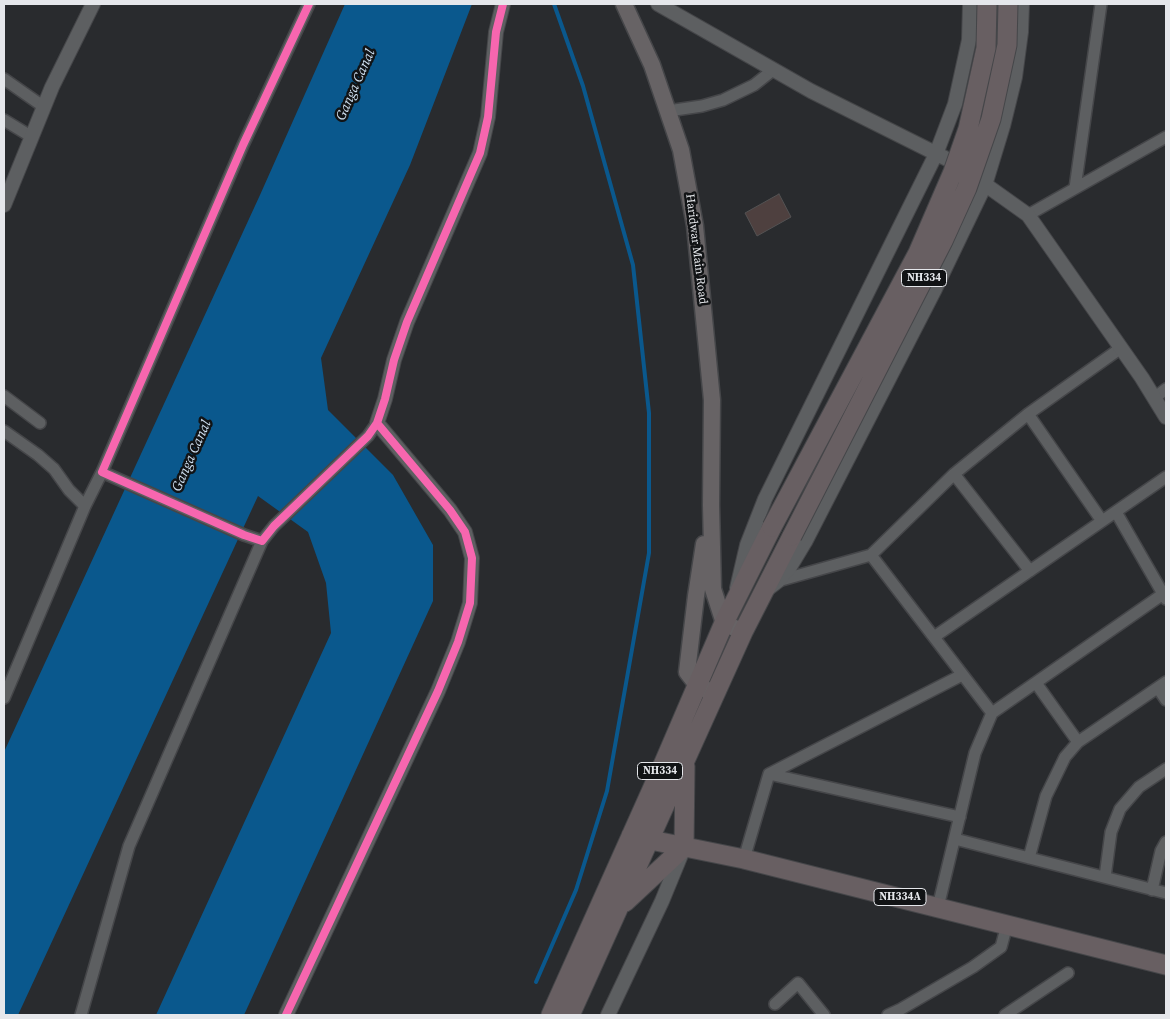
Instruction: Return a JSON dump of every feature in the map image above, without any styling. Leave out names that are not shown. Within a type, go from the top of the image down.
[{"type":"highway","name":"NH334","points":[[570,1015],[618,908],[640,838],[697,685],[724,623],[772,527],[918,253],[953,172],[968,129],[986,48],[987,4]]},
{"type":"highway","name":"NH334","points":[[551,1015],[640,838],[685,759],[762,593],[930,268],[967,188],[991,120],[1007,45],[1008,4]]},
{"type":"highway","points":[[618,908],[684,847],[685,759]]},
{"type":"highway","name":"NH334A","points":[[640,838],[744,859],[1166,965]]},
{"type":"main road","name":"Haridwar Main Road","points":[[624,4],[652,65],[681,150],[695,226],[712,400],[711,505],[713,589],[724,623]]},
{"type":"main road","name":"Haridwar Main Road","points":[[697,685],[687,672],[696,596],[711,505]]},
{"type":"main road","points":[[724,623],[743,632]]},
{"type":"main road","points":[[697,685],[715,694]]},
{"type":"street","points":[[4,205],[44,107],[94,4]]},
{"type":"street","points":[[4,698],[85,506],[102,472],[242,146],[309,4]]},
{"type":"street","points":[[81,1015],[129,846],[262,541],[274,526],[368,436],[377,423],[394,360],[407,322],[480,154],[488,117],[496,32],[503,4]]},
{"type":"street","points":[[658,4],[812,91],[955,163],[1028,215],[1121,348],[1166,417]]},
{"type":"street","points":[[735,601],[739,574],[747,545],[765,499],[936,154],[955,104],[969,40],[970,4]]},
{"type":"street","points":[[762,593],[778,581],[790,568],[805,542],[935,288],[985,184],[1003,126],[1015,77],[1022,4]]},
{"type":"street","points":[[1075,188],[1102,4]]},
{"type":"street","points":[[668,111],[702,106],[723,100],[754,85],[773,70]]},
{"type":"street","points":[[4,79],[44,107]]},
{"type":"street","points":[[4,120],[32,137]]},
{"type":"street","points":[[1028,215],[1166,137]]},
{"type":"street","points":[[778,581],[871,555],[954,474],[1028,414],[1121,348]]},
{"type":"street","points":[[1154,398],[1166,389]]},
{"type":"street","points":[[4,396],[40,423]]},
{"type":"street","points":[[1028,414],[1102,521]]},
{"type":"street","points":[[286,1015],[438,691],[458,642],[470,603],[472,558],[465,532],[450,510],[377,423]]},
{"type":"street","points":[[4,431],[54,469],[69,490],[85,506]]},
{"type":"street","points":[[102,472],[120,478],[244,536],[262,541]]},
{"type":"street","points":[[954,474],[1030,571]]},
{"type":"street","points":[[934,638],[1166,477]]},
{"type":"street","points":[[938,907],[976,753],[992,713],[1165,595],[1116,512]]},
{"type":"street","points":[[871,555],[992,713]]},
{"type":"street","points":[[4,667],[15,672]]},
{"type":"street","points":[[744,859],[769,774],[962,675]]},
{"type":"street","points":[[1036,683],[1078,742]]},
{"type":"street","points":[[1029,858],[1046,796],[1065,756],[1078,742],[1162,685],[1166,700]]},
{"type":"street","points":[[1105,878],[1111,832],[1120,809],[1140,787],[1166,769]]},
{"type":"street","points":[[769,774],[960,817]]},
{"type":"street","points":[[955,839],[1166,893]]},
{"type":"street","points":[[1152,890],[1161,851],[1166,842]]},
{"type":"street","points":[[608,1015],[662,901],[684,847]]},
{"type":"street","points":[[888,1015],[972,967],[1001,946],[1007,926]]},
{"type":"street","points":[[1005,1015],[1068,973]]},
{"type":"street","points":[[774,1004],[798,984],[821,1014]]},
{"type":"water","name":"Ganga Canal","points":[[345,4],[472,4],[410,165],[321,358],[328,410],[393,475],[433,545],[433,601],[244,1015],[156,1015],[331,633],[326,583],[308,532],[258,496],[18,1015],[4,1015],[4,752],[260,195]]},
{"type":"building","points":[[779,194],[791,217],[757,236],[745,213]]},
{"type":"waterway","points":[[536,982],[576,890],[607,791],[649,553],[649,413],[633,265],[583,86],[554,4]]},
{"type":"cycle path","points":[[309,4],[243,145],[102,472],[244,535],[262,541],[274,526],[368,436],[377,423]]},
{"type":"cycle path","points":[[286,1015],[438,691],[458,642],[470,603],[472,558],[465,532],[450,510],[377,423],[394,360],[407,322],[480,153],[488,117],[496,32],[503,4]]}]
